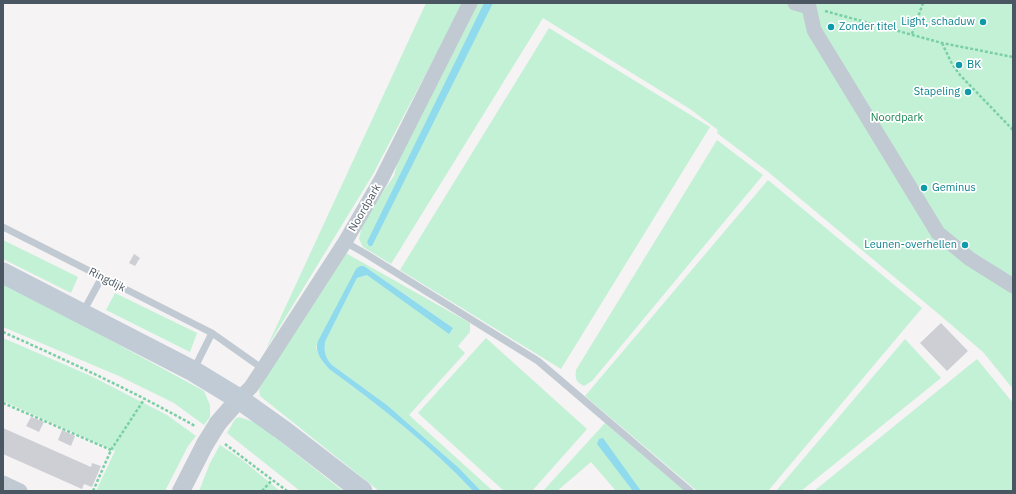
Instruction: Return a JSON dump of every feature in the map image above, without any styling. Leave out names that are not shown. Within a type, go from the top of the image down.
[{"type":"main road","points":[[3,273],[193,371],[239,399],[284,430],[362,491]]},
{"type":"street","name":"Noordpark","points":[[239,399],[251,387],[345,242],[381,180],[470,3]]},
{"type":"street","points":[[802,5],[814,30],[938,233],[970,259],[1013,286]]},
{"type":"street","points":[[181,491],[211,434],[239,399]]},
{"type":"street","points":[[3,483],[20,491]]},
{"type":"lane","name":"Ringdijk","points":[[3,227],[212,332],[263,369]]},
{"type":"lane","points":[[345,242],[538,361],[690,491]]},
{"type":"lane","points":[[82,314],[102,277]]},
{"type":"lane","points":[[193,371],[212,332]]},
{"type":"path","points":[[912,34],[923,3]]},
{"type":"path","points":[[802,5],[942,43],[1013,57]]},
{"type":"path","points":[[942,43],[952,64],[960,75],[1013,130]]},
{"type":"path","points":[[3,332],[145,398],[211,434],[232,448],[287,491]]},
{"type":"path","points":[[93,491],[111,450],[145,398]]},
{"type":"path","points":[[3,403],[111,450]]},
{"type":"path","points":[[262,491],[272,480]]},
{"type":"green space","points":[[426,3],[463,3],[372,176],[266,349]]},
{"type":"green space","name":"Noordpark","points":[[475,3],[1013,3],[1013,389],[983,352],[767,171],[717,133],[718,130],[690,109],[543,18],[391,264],[363,247],[359,239],[363,221],[394,176],[398,161]]},
{"type":"green space","points":[[549,28],[710,127],[561,369],[400,270]]},
{"type":"green space","points":[[717,140],[763,175],[592,381],[584,386],[581,385],[577,380],[576,370]]},
{"type":"green space","points":[[768,180],[922,308],[768,491],[697,491],[585,396]]},
{"type":"green space","points":[[3,240],[78,277],[71,293],[3,259]]},
{"type":"green space","points":[[344,252],[470,323],[470,332],[458,346],[465,353],[409,415],[493,491],[481,491],[459,468],[387,405],[332,365],[326,357],[325,342],[357,278],[367,275],[453,328],[364,266],[316,347],[318,353],[329,369],[367,397],[422,442],[473,491],[379,491],[260,396],[259,389],[268,371]]},
{"type":"green space","points":[[3,282],[204,391],[210,405],[210,417],[204,425],[174,403],[119,376],[3,327]]},
{"type":"green space","points":[[115,293],[197,333],[190,352],[106,310]]},
{"type":"green space","points":[[3,338],[91,376],[167,415],[196,436],[188,446],[165,491],[96,491],[115,451],[3,401]]},
{"type":"green space","points":[[486,338],[587,429],[532,491],[504,491],[418,413]]},
{"type":"green space","points":[[905,339],[941,378],[801,491],[776,491]]},
{"type":"green space","points":[[977,359],[1013,403],[1013,491],[814,491]]},
{"type":"green space","points":[[239,417],[257,423],[343,491],[300,491],[227,433],[235,419]]},
{"type":"green space","points":[[605,423],[685,491],[616,491],[591,462],[557,491],[543,491]]},
{"type":"green space","points":[[220,445],[241,459],[280,491],[199,491],[210,463]]},
{"type":"water","points":[[484,3],[493,3],[372,246],[369,246],[367,242]]},
{"type":"water","points":[[360,266],[364,266],[453,328],[449,334],[367,275],[357,278],[325,342],[326,357],[332,365],[387,405],[459,468],[481,491],[473,491],[422,442],[367,397],[329,369],[319,356],[317,349],[318,341],[356,269]]},
{"type":"water","points":[[603,438],[641,491],[633,491],[597,444],[599,439]]},
{"type":"building","points":[[134,254],[140,258],[135,266],[129,263]]},
{"type":"building","points":[[941,323],[968,351],[947,371],[920,343]]},
{"type":"building","points":[[31,417],[44,422],[39,432],[26,426]]},
{"type":"building","points":[[3,428],[91,467],[92,463],[101,466],[92,487],[84,484],[82,489],[3,454]]},
{"type":"building","points":[[62,430],[75,436],[71,446],[58,440]]},
{"type":"place","name":"Light, schaduw","points":[[983,22]]},
{"type":"place","name":"Zonder titel","points":[[831,27]]},
{"type":"place","name":"BK","points":[[959,65]]},
{"type":"place","name":"Stapeling","points":[[968,92]]},
{"type":"place","name":"Geminus","points":[[924,188]]},
{"type":"place","name":"Leunen-overhellen","points":[[965,245]]}]
